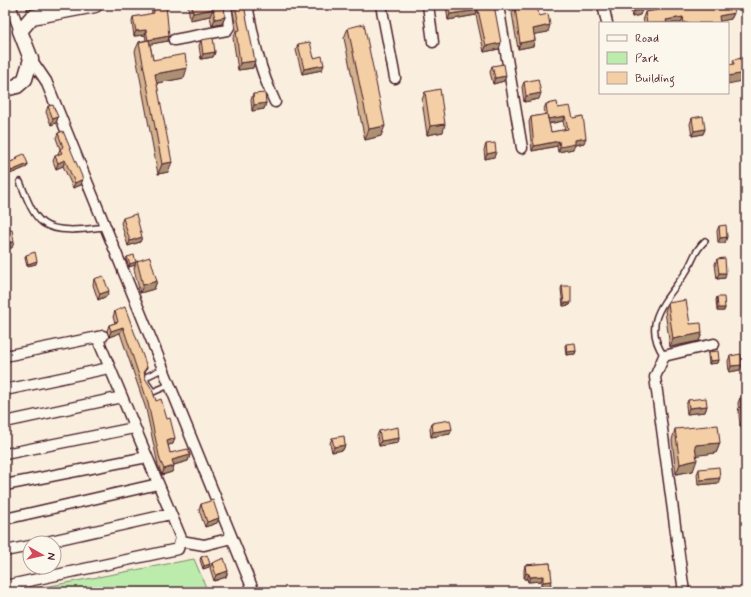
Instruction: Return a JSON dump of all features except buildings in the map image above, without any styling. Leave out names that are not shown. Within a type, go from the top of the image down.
[{"type":"street","points":[[10,5],[31,59],[46,81],[168,385],[254,592]]},
{"type":"street","points":[[20,31],[32,17],[95,5]]},
{"type":"street","points":[[174,40],[227,30],[229,27],[226,5]]},
{"type":"street","points":[[247,5],[256,56],[275,102]]},
{"type":"street","points":[[380,5],[396,78]]},
{"type":"street","points":[[428,5],[433,42]]},
{"type":"street","points":[[498,5],[522,148]]},
{"type":"street","points":[[603,5],[606,22]]},
{"type":"street","points":[[5,88],[17,86],[25,79],[31,59]]},
{"type":"street","points":[[5,356],[100,336],[109,368],[181,541],[178,549],[5,586]]},
{"type":"street","points":[[684,592],[655,377],[664,356],[714,344]]},
{"type":"street","points":[[5,390],[109,368]]},
{"type":"street","points":[[5,422],[122,397]]},
{"type":"street","points":[[5,454],[134,428]]},
{"type":"street","points":[[5,485],[146,457]]},
{"type":"street","points":[[5,519],[158,484]]},
{"type":"street","points":[[62,538],[170,514]]},
{"type":"street","points":[[181,541],[204,545],[232,538]]},
{"type":"street","points":[[5,551],[22,548]]},
{"type":"lane","points":[[20,182],[33,210],[42,223],[52,227],[78,230],[104,227]]},
{"type":"lane","points":[[664,356],[658,347],[654,333],[656,314],[687,270],[697,249],[705,242]]},
{"type":"lane","points":[[162,369],[146,377],[146,382],[153,392],[168,385]]},
{"type":"green space","points":[[194,559],[208,592],[23,592],[23,591]]}]
